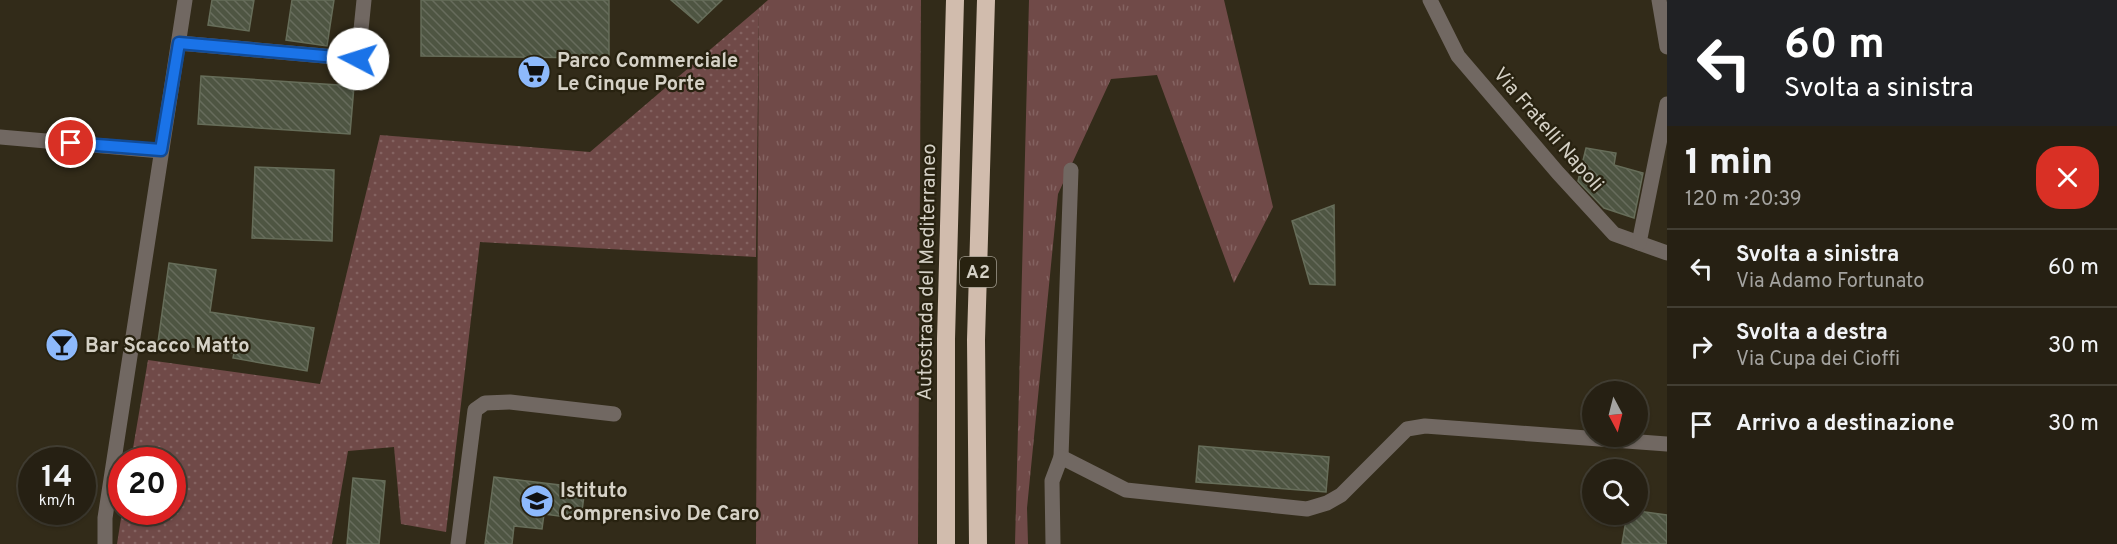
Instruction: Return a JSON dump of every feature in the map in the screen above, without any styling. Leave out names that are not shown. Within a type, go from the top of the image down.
[{"type":"highway","name":"Autostrada del Mediterraneo","points":[[946,544],[946,339],[955,0]]},
{"type":"highway","name":"A2","points":[[978,544],[976,340],[986,0]]},
{"type":"street","points":[[105,544],[105,518],[185,0]]},
{"type":"street","points":[[179,43],[358,59],[364,0]]},
{"type":"street","name":"Via Fratelli Napoli","points":[[1430,0],[1458,56],[1558,173],[1614,234],[1667,253]]},
{"type":"street","points":[[1659,0],[1667,47]]},
{"type":"street","points":[[1639,243],[1667,104]]},
{"type":"street","points":[[0,137],[161,150]]},
{"type":"street","points":[[1053,544],[1052,481],[1061,457],[1071,170]]},
{"type":"street","points":[[458,544],[475,410],[485,403],[510,402],[614,414]]},
{"type":"street","points":[[1061,457],[1126,490],[1307,508],[1327,503],[1341,495],[1407,429],[1425,426],[1667,444]]},
{"type":"green space","points":[[768,0],[921,0],[918,544],[756,544],[759,8]]},
{"type":"green space","points":[[1029,0],[1224,0],[1273,207],[1234,283],[1157,75],[1111,79],[1058,194],[1027,508],[1028,544],[1015,544]]},
{"type":"green space","points":[[759,8],[756,257],[480,242],[446,532],[401,524],[394,447],[348,451],[332,544],[117,544],[120,525],[186,525],[186,447],[133,447],[148,360],[320,384],[380,135],[590,152]]},
{"type":"building","points":[[212,0],[254,0],[249,31],[208,25]]},
{"type":"building","points":[[292,0],[334,0],[327,46],[286,40]]},
{"type":"building","points":[[421,0],[609,0],[609,58],[421,56]]},
{"type":"building","points":[[671,0],[722,0],[698,23]]},
{"type":"building","points":[[201,76],[354,86],[350,134],[198,124]]},
{"type":"building","points":[[1586,148],[1616,153],[1614,165],[1643,173],[1634,218],[1604,208],[1578,181]]},
{"type":"building","points":[[255,167],[334,170],[332,241],[252,238]]},
{"type":"building","points":[[1334,205],[1335,285],[1310,284],[1292,221]]},
{"type":"building","points":[[169,263],[216,270],[210,312],[314,328],[307,371],[233,358],[234,353],[158,342]]},
{"type":"building","points":[[1199,446],[1329,457],[1326,492],[1196,482]]},
{"type":"building","name":"Istituto Comprensivo De Caro","points":[[494,477],[585,488],[581,519],[544,514],[542,529],[514,526],[512,544],[485,544]]},
{"type":"building","points":[[353,478],[385,481],[379,544],[347,544]]},
{"type":"building","points":[[1648,512],[1667,515],[1667,544],[1622,544],[1625,525],[1648,525]]},
{"type":"place","name":"Parco Commerciale Le Cinque Porte","points":[[534,72]]},
{"type":"place","name":"Bar Scacco Matto","points":[[62,345]]},
{"type":"place","name":"Istituto Comprensivo De Caro","points":[[537,501]]},
{"type":"route","points":[[71,143],[161,150],[179,43],[358,59]]}]
